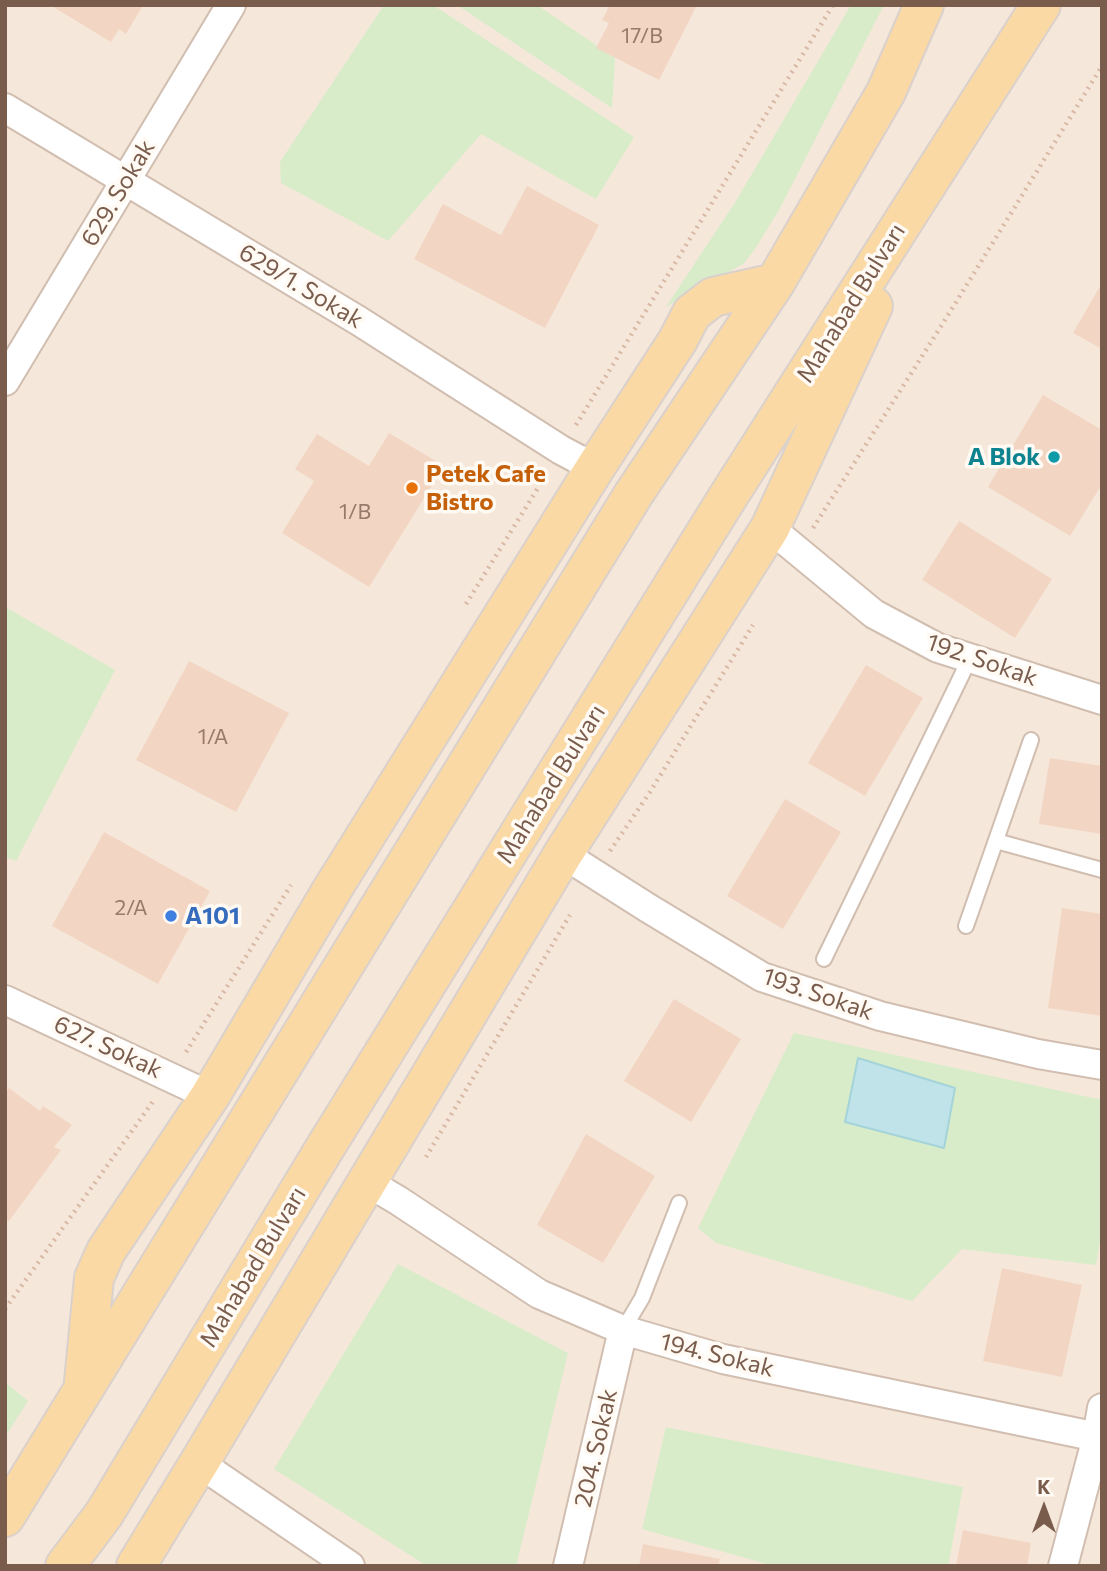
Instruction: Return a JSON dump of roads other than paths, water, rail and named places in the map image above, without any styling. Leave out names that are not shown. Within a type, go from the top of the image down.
[{"type":"main road","points":[[5,1517],[633,495],[775,283],[886,92],[924,5]]},
{"type":"main road","name":"Mahabad Bulvarı","points":[[65,1566],[104,1514],[323,1151],[724,503],[1041,5]]},
{"type":"main road","points":[[136,1566],[199,1463],[383,1191],[563,854],[784,540],[938,166]]},
{"type":"main road","points":[[83,1391],[94,1278],[106,1251],[210,1096],[333,888],[595,468],[678,340],[692,313],[713,297],[775,283]]},
{"type":"main road","points":[[104,1514],[126,1566]]},
{"type":"street","name":"629. Sokak","points":[[5,381],[231,5]]},
{"type":"street","name":"629/1. Sokak","points":[[5,108],[359,321],[561,450],[595,468]]},
{"type":"street","name":"192. Sokak","points":[[784,540],[874,614],[938,648],[1102,700]]},
{"type":"street","name":"193. Sokak","points":[[563,854],[762,977],[880,1016],[1038,1054],[1102,1065]]},
{"type":"street","name":"627. Sokak","points":[[5,1000],[210,1096]]},
{"type":"street","name":"194. Sokak","points":[[383,1191],[538,1294],[623,1330],[723,1359],[1099,1437]]},
{"type":"street","name":"204. Sokak","points":[[568,1566],[623,1330]]},
{"type":"street","points":[[1063,1566],[1099,1437],[1102,1408]]},
{"type":"street","points":[[199,1463],[350,1566]]},
{"type":"lane","points":[[824,958],[970,658]]},
{"type":"lane","points":[[966,926],[1031,740]]},
{"type":"lane","points":[[996,841],[1102,870]]},
{"type":"lane","points":[[623,1330],[642,1298],[679,1203]]},
{"type":"water","points":[[858,1058],[955,1088],[944,1148],[845,1122]]},
{"type":"place","name":"A Blok","points":[[1054,457]]},
{"type":"place","name":"Petek Cafe Bistro","points":[[412,488]]},
{"type":"place","name":"A101","points":[[171,916]]}]
